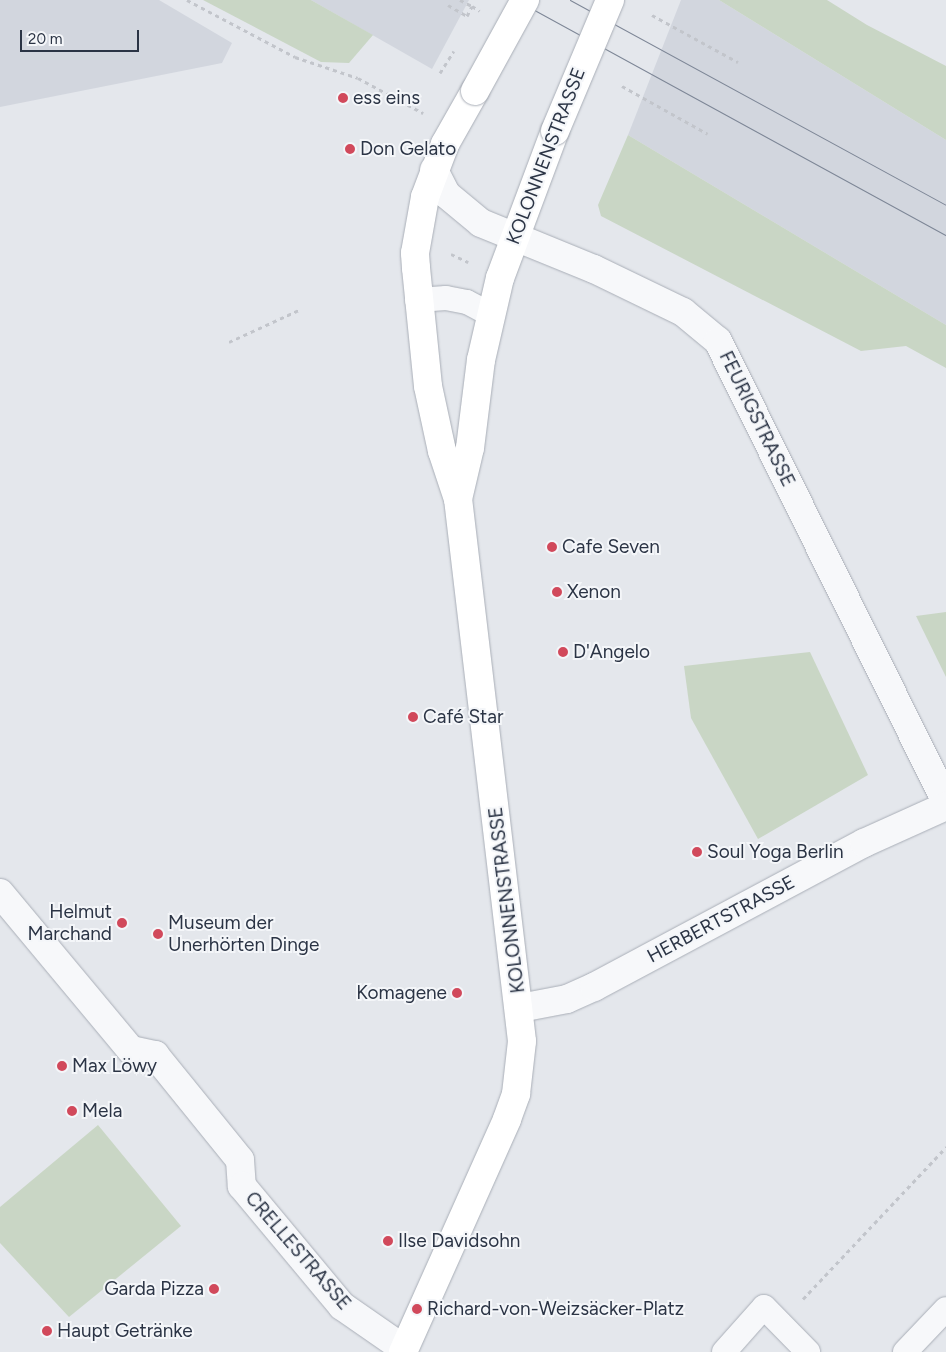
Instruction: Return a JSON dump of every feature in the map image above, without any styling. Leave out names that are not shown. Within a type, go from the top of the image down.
[{"type":"main road","name":"KOLONNENSTRASSE","points":[[403,1351],[516,1094],[522,1041],[520,1008],[458,499],[442,451],[428,386],[417,300],[415,253],[425,197],[434,170],[453,128],[525,0]]},
{"type":"main road","name":"KOLONNENSTRASSE","points":[[458,499],[491,315],[515,237],[555,131],[610,0]]},
{"type":"street","name":"FEURIGSTRASSE","points":[[434,170],[446,194],[462,210],[481,224],[515,237],[684,312],[718,341],[946,804]]},
{"type":"street","name":"HERBERTSTRASSE","points":[[520,1008],[567,1000],[864,843],[946,804]]},
{"type":"street","name":"CRELLESTRASSE","points":[[0,893],[131,1050],[155,1054],[240,1160],[242,1186],[342,1306],[403,1351]]},
{"type":"lane","points":[[417,300],[446,298],[467,302],[491,315]]},
{"type":"lane","points":[[724,1352],[764,1307],[808,1352]]},
{"type":"lane","points":[[905,1352],[946,1309]]},
{"type":"path","points":[[188,0],[295,57],[358,78],[453,128]]},
{"type":"path","points":[[460,0],[472,6]]},
{"type":"path","points":[[652,15],[738,62]]},
{"type":"path","points":[[622,86],[708,134]]},
{"type":"path","points":[[448,252],[473,264]]},
{"type":"path","points":[[229,342],[301,310]]},
{"type":"path","points":[[780,1324],[946,1147]]},
{"type":"shaded area","points":[[0,0],[159,0],[232,43],[222,63],[0,107]]},
{"type":"shaded area","points":[[311,0],[469,0],[432,69]]},
{"type":"shaded area","points":[[681,0],[719,0],[946,140],[946,325],[628,135]]},
{"type":"green space","points":[[203,0],[311,0],[373,35],[349,63],[321,62]]},
{"type":"green space","points":[[719,0],[827,0],[867,25],[946,66],[946,140]]},
{"type":"green space","points":[[628,135],[946,325],[946,368],[906,346],[861,351],[601,216],[598,205]]},
{"type":"green space","points":[[946,612],[946,677],[916,616]]},
{"type":"green space","points":[[810,652],[868,775],[758,839],[691,718],[684,666]]},
{"type":"green space","points":[[98,1125],[181,1226],[69,1317],[0,1243],[0,1207]]},
{"type":"tram line","points":[[516,0],[946,235]]},
{"type":"tram line","points":[[570,0],[946,205]]},
{"type":"place","name":"ess eins","points":[[343,98]]},
{"type":"place","name":"Don Gelato","points":[[350,149]]},
{"type":"place","name":"Cafe Seven","points":[[552,547]]},
{"type":"place","name":"Xenon","points":[[557,592]]},
{"type":"place","name":"D'Angelo","points":[[563,652]]},
{"type":"place","name":"Café Star","points":[[413,717]]},
{"type":"place","name":"Soul Yoga Berlin","points":[[697,852]]},
{"type":"place","name":"Helmut Marchand","points":[[122,923]]},
{"type":"place","name":"Museum der Unerhörten Dinge","points":[[158,934]]},
{"type":"place","name":"Komagene","points":[[457,993]]},
{"type":"place","name":"Max Löwy","points":[[62,1066]]},
{"type":"place","name":"Mela","points":[[72,1111]]},
{"type":"place","name":"Ilse Davidsohn","points":[[388,1241]]},
{"type":"place","name":"Garda Pizza","points":[[214,1289]]},
{"type":"place","name":"Richard-von-Weizsäcker-Platz","points":[[417,1309]]},
{"type":"place","name":"Haupt Getränke","points":[[47,1331]]}]
